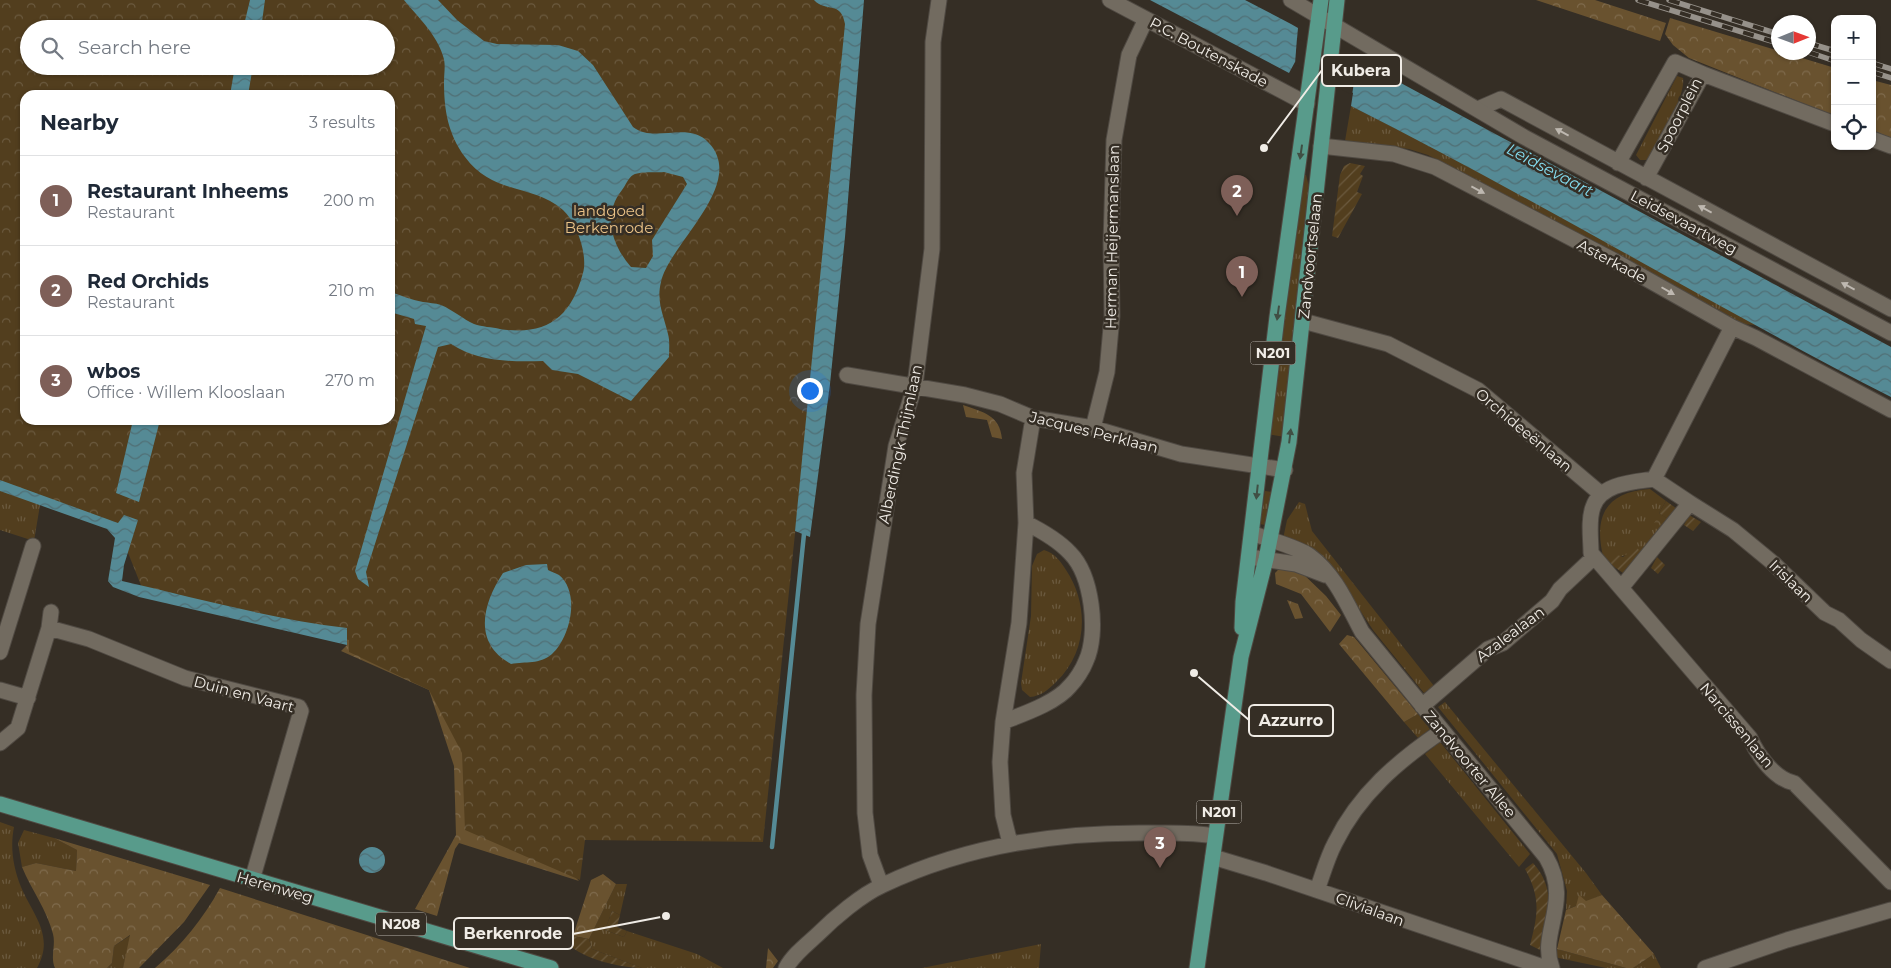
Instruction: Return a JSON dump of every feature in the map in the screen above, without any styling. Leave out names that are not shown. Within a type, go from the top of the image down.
[{"type":"main road","name":"Zandvoortselaan","points":[[1241,657],[1243,602],[1250,557],[1277,317],[1321,0]]},
{"type":"main road","name":"Zandvoortselaan","points":[[1197,968],[1241,657],[1266,558],[1285,470],[1303,321],[1328,146],[1327,82],[1337,0]]},
{"type":"main road","name":"Herenweg","points":[[0,804],[551,968]]},
{"type":"street","name":"Alberdingk Thijmlaan","points":[[881,886],[870,854],[866,813],[864,695],[868,633],[885,508],[896,446],[915,385],[932,250],[934,42],[940,0]]},
{"type":"street","name":"P.C. Boutenskade","points":[[1110,0],[1307,104]]},
{"type":"street","name":"Leidsevaartweg","points":[[1291,0],[1318,18],[1524,137],[1891,332]]},
{"type":"street","name":"Herman Heijermanslaan","points":[[1093,428],[1107,372],[1112,316],[1110,243],[1114,140],[1129,55],[1146,19]]},
{"type":"street","name":"Spoorplein","points":[[1618,163],[1675,62],[1703,74],[1646,178]]},
{"type":"street","points":[[1703,74],[1831,122]]},
{"type":"street","name":"Leidsevaartweg","points":[[1478,110],[1501,99],[1891,309]]},
{"type":"street","points":[[1876,140],[1891,146]]},
{"type":"street","name":"Asterkade","points":[[1328,146],[1394,154],[1435,168],[1612,260],[1732,328],[1756,338],[1891,410]]},
{"type":"street","name":"Orchideeënlaan","points":[[1303,321],[1388,344],[1478,390],[1601,494]]},
{"type":"street","points":[[1594,557],[1591,553],[1593,507],[1601,494],[1621,484],[1654,479],[1732,328]]},
{"type":"street","name":"Jacques Perklaan","points":[[847,375],[915,385],[1000,404],[1033,418],[1093,428],[1181,454],[1285,470]]},
{"type":"street","points":[[1010,843],[1003,815],[1000,762],[1003,722],[1018,623],[1026,523],[1024,473],[1033,418]]},
{"type":"street","name":"Irislaan","points":[[1654,479],[1733,530],[1773,563],[1826,613],[1839,620],[1861,640],[1891,661]]},
{"type":"street","points":[[1621,588],[1690,503]]},
{"type":"street","points":[[1003,722],[1039,707],[1069,688],[1087,660],[1093,621],[1086,577],[1071,553],[1047,534],[1026,523]]},
{"type":"street","name":"Zandvoorter Allee","points":[[1252,533],[1310,556],[1329,576],[1341,591],[1362,632],[1546,856],[1553,868],[1558,895],[1548,948],[1548,960],[1552,968]]},
{"type":"street","points":[[0,652],[33,546]]},
{"type":"street","points":[[1250,557],[1296,564],[1329,576]]},
{"type":"street","name":"Narcissenlaan","points":[[1594,557],[1750,738],[1757,753],[1785,781],[1794,783],[1891,882]]},
{"type":"street","name":"Azalealaan","points":[[1422,706],[1488,649],[1503,643],[1552,601],[1560,589],[1594,557]]},
{"type":"street","points":[[0,743],[18,728],[49,628],[51,612]]},
{"type":"street","name":"Duin en Vaart","points":[[49,628],[89,639],[185,678],[299,707],[301,711],[283,780],[252,880]]},
{"type":"street","points":[[0,690],[28,698]]},
{"type":"street","points":[[1317,890],[1335,843],[1378,780],[1442,731]]},
{"type":"street","points":[[786,968],[831,921],[881,886],[946,860],[1010,843],[1063,836],[1122,833],[1201,833],[1215,836]]},
{"type":"street","name":"Clivialaan","points":[[1213,857],[1317,890],[1526,965]]},
{"type":"street","points":[[1705,968],[1787,940],[1891,910]]},
{"type":"street","points":[[1526,965],[1546,968]]},
{"type":"green space","name":"landgoed Berkenrode","points":[[0,0],[858,0],[823,264],[763,842],[585,840],[580,880],[465,830],[462,753],[429,690],[349,652],[349,640],[144,593],[119,530],[0,486]]},
{"type":"green space","points":[[1536,0],[1595,0],[1666,23],[1660,41]]},
{"type":"green space","points":[[1670,18],[1771,49],[1771,60],[1809,60],[1831,67],[1831,114],[1689,58],[1673,45],[1665,34]]},
{"type":"green space","points":[[1677,76],[1683,78],[1683,86],[1676,107],[1650,157],[1646,160],[1640,160],[1636,155]]},
{"type":"green space","points":[[1876,81],[1891,85],[1891,138],[1876,132]]},
{"type":"green space","points":[[1351,106],[1464,163],[1758,325],[1736,324],[1727,320],[1728,315],[1428,155],[1409,149],[1345,141]]},
{"type":"green space","points":[[1350,163],[1365,166],[1360,174],[1363,176],[1357,192],[1362,194],[1338,238],[1332,236],[1340,175],[1344,166]]},
{"type":"green space","points":[[1303,175],[1306,175],[1311,195],[1285,437],[1267,434]]},
{"type":"green space","points":[[963,405],[984,413],[994,420],[1001,431],[1002,439],[992,437],[987,420],[966,417]]},
{"type":"green space","points":[[0,486],[40,505],[34,541],[0,530]]},
{"type":"green space","points":[[1650,489],[1666,501],[1659,513],[1669,520],[1650,550],[1604,560],[1600,532],[1606,510],[1612,502],[1622,495]]},
{"type":"green space","points":[[1265,491],[1272,492],[1265,525],[1260,524]]},
{"type":"green space","points":[[1666,501],[1680,511],[1669,520],[1659,513]]},
{"type":"green space","points":[[1299,502],[1305,504],[1312,531],[1434,686],[1424,693],[1373,630],[1340,580],[1283,539],[1287,520]]},
{"type":"green space","points":[[1660,514],[1669,520],[1664,529],[1654,523]]},
{"type":"green space","points":[[1689,515],[1701,522],[1693,531],[1684,525]]},
{"type":"green space","points":[[1636,547],[1644,555],[1626,575],[1604,560],[1612,553],[1623,557]]},
{"type":"green space","points":[[1044,550],[1060,561],[1074,584],[1082,614],[1082,629],[1074,657],[1066,670],[1047,690],[1030,697],[1022,690],[1021,683],[1031,616],[1032,566],[1037,554]]},
{"type":"green space","points":[[1657,557],[1665,565],[1658,574],[1651,568]]},
{"type":"green space","points":[[1283,565],[1299,570],[1326,596],[1341,615],[1330,632],[1301,594],[1276,584],[1275,573]]},
{"type":"green space","points":[[354,589],[557,857],[579,881],[459,843],[455,849],[437,916],[415,909],[456,835],[454,766],[429,690],[341,651],[347,645],[347,628]]},
{"type":"green space","points":[[1287,600],[1298,604],[1303,618],[1295,619]]},
{"type":"green space","points":[[1347,635],[1354,637],[1418,714],[1404,722],[1339,644]]},
{"type":"green space","points":[[1445,702],[1602,895],[1566,910],[1567,891],[1557,854],[1438,707]]},
{"type":"green space","points":[[1418,714],[1430,729],[1418,738],[1404,722]]},
{"type":"green space","points":[[1440,742],[1530,854],[1519,867],[1425,754]]},
{"type":"green space","points":[[0,822],[14,827],[12,850],[16,872],[43,936],[44,946],[37,968],[0,968]]},
{"type":"green space","points":[[24,830],[54,838],[77,850],[76,871],[36,863],[22,867],[18,843]]},
{"type":"green space","points":[[54,838],[210,885],[184,922],[139,968],[123,968],[130,935],[114,946],[112,963],[107,968],[55,968],[53,960],[54,938],[50,925],[22,867],[36,863],[76,871],[77,850]]},
{"type":"green space","points":[[1533,863],[1541,873],[1548,894],[1547,915],[1540,950],[1530,945],[1535,924],[1536,898],[1525,869]]},
{"type":"green space","points":[[603,874],[616,884],[589,939],[573,936],[591,880]]},
{"type":"green space","points":[[616,884],[627,884],[620,915],[612,911],[605,930],[624,937],[627,931],[697,954],[723,968],[642,968],[592,949],[589,939]]},
{"type":"green space","points":[[220,888],[470,968],[155,968],[191,931]]},
{"type":"green space","points":[[1579,895],[1586,901],[1602,895],[1654,954],[1633,968],[1626,968],[1557,949],[1566,910],[1576,906]]},
{"type":"green space","points":[[612,911],[620,915],[617,927],[627,931],[624,937],[605,930]]},
{"type":"green space","points":[[131,935],[123,968],[107,968],[112,963],[114,946]]},
{"type":"green space","points":[[573,936],[589,939],[592,949],[642,968],[603,962],[583,954],[568,944]]},
{"type":"green space","points":[[1041,944],[1039,968],[922,968],[932,966]]},
{"type":"green space","points":[[768,948],[778,961],[773,968],[766,968]]},
{"type":"green space","points":[[1557,949],[1626,968],[1606,968],[1554,957]]},
{"type":"green space","points":[[1654,954],[1661,968],[1633,968]]},
{"type":"water","points":[[250,0],[265,0],[262,20],[245,20]]},
{"type":"water","points":[[404,0],[438,0],[457,20],[484,41],[497,44],[558,45],[578,51],[593,65],[633,127],[642,132],[682,132],[701,136],[709,143],[718,159],[719,177],[713,195],[677,250],[661,282],[659,296],[669,337],[669,357],[631,401],[578,374],[552,370],[543,361],[496,360],[484,358],[451,344],[438,347],[366,572],[369,587],[358,579],[355,571],[426,326],[415,324],[414,319],[395,313],[395,294],[441,305],[477,325],[500,329],[531,330],[554,321],[564,312],[578,289],[584,266],[583,249],[577,231],[563,210],[539,196],[500,184],[488,178],[476,169],[459,148],[451,131],[446,112],[443,56],[432,34]],"holes":[[[664,172],[683,177],[687,184],[652,240],[653,256],[646,268],[631,267],[615,240],[611,220],[612,209],[616,200],[630,178],[636,174]]]},
{"type":"water","points":[[814,0],[864,0],[845,237],[830,384],[810,537],[795,531],[845,24],[843,17],[837,9],[823,6]]},
{"type":"water","name":"Leidsevaart","points":[[1150,0],[1245,0],[1291,24],[1298,28],[1297,39],[1356,71],[1360,61],[1891,347],[1891,397],[1823,362],[1487,177],[1351,106],[1353,93],[1295,62],[1289,73]]},
{"type":"water","points":[[233,75],[251,75],[249,90],[231,90]]},
{"type":"water","points":[[132,425],[159,425],[139,502],[116,493]]},
{"type":"water","points":[[0,480],[118,523],[124,515],[138,520],[124,565],[122,581],[262,614],[347,628],[347,645],[139,597],[113,587],[108,581],[115,538],[107,529],[0,491]]},
{"type":"water","points":[[547,564],[548,570],[559,575],[566,583],[570,593],[571,604],[568,627],[564,637],[552,654],[542,660],[511,664],[490,645],[486,634],[486,609],[490,597],[503,573],[526,565]]},
{"type":"water","points":[[372,847],[381,851],[385,860],[381,869],[372,873],[363,869],[359,860],[363,851]]},
{"type":"pier","points":[[1297,38],[1356,70],[1352,95],[1295,64]]},
{"type":"waterway","points":[[772,847],[804,534]]},
{"type":"railway","points":[[1638,0],[1771,41]]},
{"type":"railway","points":[[1669,0],[1771,32]]},
{"type":"railway","points":[[1816,45],[1831,50]]},
{"type":"railway","points":[[1816,55],[1832,60]]},
{"type":"railway","points":[[1876,64],[1891,69]]},
{"type":"railway","points":[[1876,73],[1891,78]]},
{"type":"place","name":"Kubera","points":[[1264,148]]},
{"type":"place","name":"Red Orchids","points":[[1237,216]]},
{"type":"place","name":"Restaurant Inheems","points":[[1242,297]]},
{"type":"place","name":"Azzurro","points":[[1194,673]]},
{"type":"place","name":"wbos","points":[[1160,868]]},
{"type":"place","name":"Berkenrode","points":[[666,916]]}]
